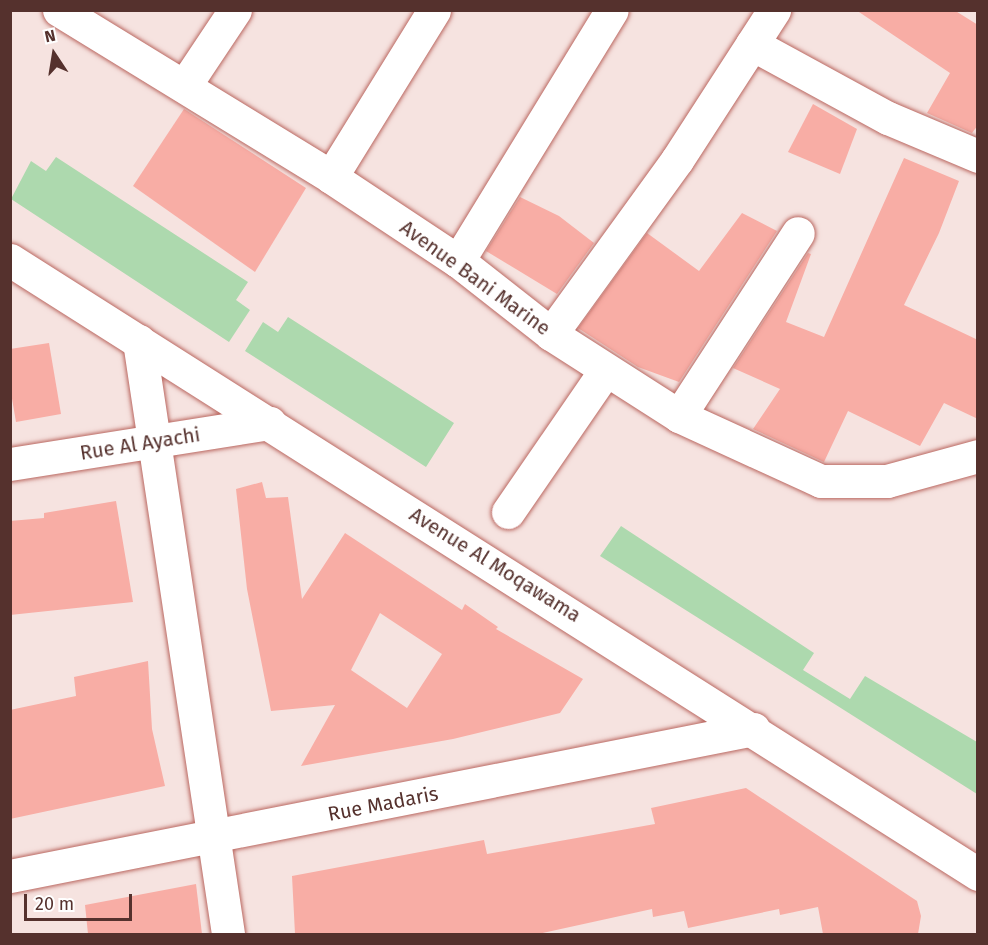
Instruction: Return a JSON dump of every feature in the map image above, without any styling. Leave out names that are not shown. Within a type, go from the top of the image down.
[{"type":"street","name":"Avenue Bani Marine","points":[[59,10],[185,85],[331,177],[458,261],[551,334],[680,416],[821,481],[862,484],[914,476],[978,456]]},
{"type":"street","points":[[185,85],[235,10]]},
{"type":"street","points":[[331,177],[434,10]]},
{"type":"street","points":[[458,261],[612,10]]},
{"type":"street","points":[[551,334],[676,160],[774,10]]},
{"type":"street","points":[[752,44],[888,118],[978,156]]},
{"type":"street","points":[[680,416],[798,232]]},
{"type":"street","name":"Avenue Al Moqawama","points":[[10,260],[754,729],[978,874]]},
{"type":"street","points":[[139,341],[156,441],[228,934]]},
{"type":"street","points":[[508,512],[606,371]]},
{"type":"street","name":"Rue Al Ayachi","points":[[10,464],[270,423]]},
{"type":"street","name":"Rue Madaris","points":[[10,876],[215,838],[754,729]]},
{"type":"green space","points":[[56,157],[248,282],[236,300],[250,310],[229,342],[11,199],[31,161],[46,171]]},
{"type":"green space","points":[[288,317],[454,423],[426,467],[245,351],[263,322],[278,332]]},
{"type":"green space","points":[[621,526],[814,653],[803,670],[850,699],[865,676],[977,742],[977,794],[600,556]]},
{"type":"building","points":[[856,10],[954,10],[978,25],[978,125],[972,133],[927,113],[950,73]]},
{"type":"building","points":[[813,104],[857,129],[840,174],[788,152]]},
{"type":"building","points":[[184,109],[306,188],[255,272],[133,186]]},
{"type":"building","points":[[904,158],[959,181],[939,233],[904,305],[978,340],[978,419],[944,403],[920,446],[848,411],[824,462],[753,429],[780,389],[733,368],[808,253],[811,254],[786,322],[824,337]]},
{"type":"building","points":[[520,197],[559,216],[594,243],[557,294],[486,251]]},
{"type":"building","points":[[742,213],[777,231],[679,382],[638,367],[578,328],[647,233],[699,271]]},
{"type":"building","points":[[49,343],[61,414],[16,422],[10,387],[10,349]]},
{"type":"building","points":[[262,482],[266,498],[288,497],[302,599],[345,533],[462,610],[465,604],[498,627],[496,629],[583,679],[560,713],[453,739],[301,766],[335,705],[271,711],[247,589],[236,489]],"holes":[[[380,613],[442,654],[407,708],[351,670]]]},
{"type":"building","points":[[116,501],[133,602],[10,615],[10,521],[44,518],[44,513]]},
{"type":"building","points":[[148,661],[152,729],[165,786],[10,819],[10,710],[76,696],[74,677]]},
{"type":"building","points":[[746,788],[917,901],[921,916],[918,934],[823,934],[818,907],[780,915],[779,909],[688,928],[684,911],[653,917],[652,909],[538,934],[295,934],[292,876],[484,840],[487,854],[655,824],[651,808]]},
{"type":"building","points":[[196,884],[202,934],[88,934],[85,905]]}]
